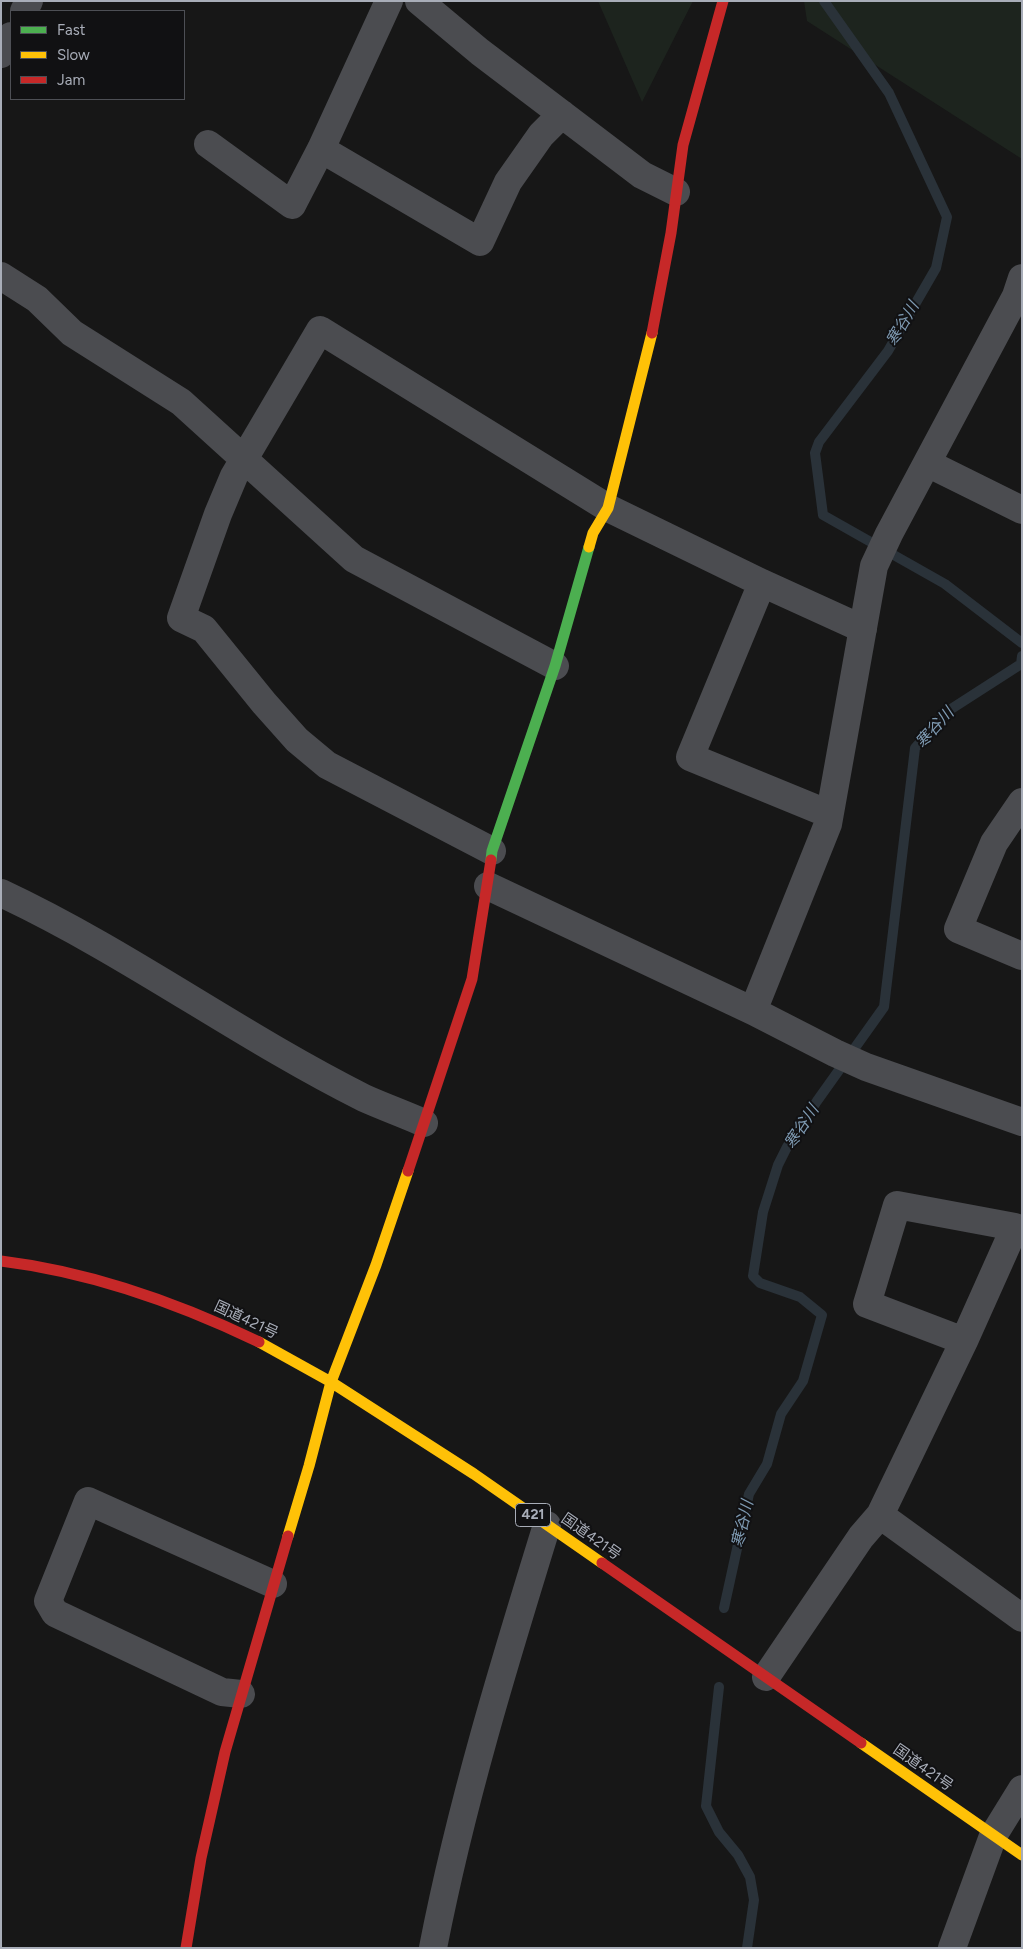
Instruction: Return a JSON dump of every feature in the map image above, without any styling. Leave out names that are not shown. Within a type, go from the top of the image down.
[{"type":"main road","points":[[186,1948],[201,1858],[225,1752],[309,1466],[331,1382],[376,1265],[472,978],[492,851],[555,666],[593,533],[608,508],[655,322],[671,234],[683,145],[723,1]]},
{"type":"main road","name":"国道421号","points":[[1,1261],[26,1264],[96,1279],[194,1312],[270,1347],[331,1382],[474,1474],[1022,1855]]},
{"type":"street","points":[[208,144],[292,205],[321,149],[389,1]]},
{"type":"street","points":[[419,1],[480,52],[642,175],[676,192]]},
{"type":"street","points":[[1,54],[10,38]]},
{"type":"street","points":[[321,149],[480,242],[508,182],[541,134],[562,114]]},
{"type":"street","points":[[1,276],[37,299],[72,333],[181,402],[354,559],[555,666]]},
{"type":"street","points":[[753,1011],[828,824],[874,566],[889,534],[1020,291]]},
{"type":"street","points":[[492,851],[327,765],[297,740],[264,703],[204,628],[181,618],[218,514],[234,476],[320,330],[608,508],[762,583],[863,629]]},
{"type":"street","points":[[927,463],[1022,510]]},
{"type":"street","points":[[762,583],[690,757],[829,814]]},
{"type":"street","points":[[1022,802],[994,843],[958,929],[1022,956]]},
{"type":"street","points":[[488,886],[753,1011],[866,1067],[1020,1117]]},
{"type":"street","points":[[1,893],[84,935],[202,1006],[365,1098],[424,1122]]},
{"type":"street","points":[[766,1677],[861,1537],[880,1515],[964,1341],[1015,1227],[897,1205],[867,1304],[964,1341]]},
{"type":"street","points":[[241,1694],[222,1692],[54,1613],[48,1601],[88,1501],[273,1584]]},
{"type":"street","points":[[880,1515],[1021,1615]]},
{"type":"street","points":[[433,1948],[441,1903],[481,1743],[547,1525]]},
{"type":"street","points":[[952,1948],[993,1836],[1022,1789]]},
{"type":"shaded area","points":[[598,1],[693,1],[642,102]]},
{"type":"shaded area","points":[[804,1],[1022,1],[1022,159],[807,21]]},
{"type":"waterway","name":"寒谷川","points":[[824,1],[889,93],[947,217],[936,268],[888,351],[819,442],[815,453],[823,515],[945,584],[1022,643]]},
{"type":"waterway","name":"寒谷川","points":[[724,1608],[749,1494],[767,1464],[781,1414],[803,1381],[822,1315],[800,1297],[760,1283],[753,1276],[763,1212],[778,1165],[787,1147],[817,1101],[884,1007],[915,748],[948,711],[1021,664],[1022,656]]},
{"type":"waterway","name":"寒谷川","points":[[719,1687],[706,1806],[719,1832],[738,1855],[750,1877],[754,1900],[747,1948]]},
{"type":"traffic: fast","points":[[491,860],[492,851],[555,666],[589,547]]},
{"type":"traffic: slow","points":[[589,547],[593,533],[608,508],[652,333]]},
{"type":"traffic: slow","points":[[288,1536],[331,1382],[376,1265],[408,1171]]},
{"type":"traffic: slow","points":[[259,1342],[331,1382],[474,1474],[602,1563]]},
{"type":"traffic: slow","points":[[861,1743],[1022,1855]]},
{"type":"traffic: jam","points":[[652,333],[671,233],[683,145],[723,1]]},
{"type":"traffic: jam","points":[[408,1171],[472,979],[491,860]]},
{"type":"traffic: jam","points":[[1,1261],[68,1273],[133,1291],[197,1314],[259,1342]]},
{"type":"traffic: jam","points":[[186,1948],[201,1858],[225,1752],[288,1536]]},
{"type":"traffic: jam","points":[[602,1563],[861,1743]]}]
